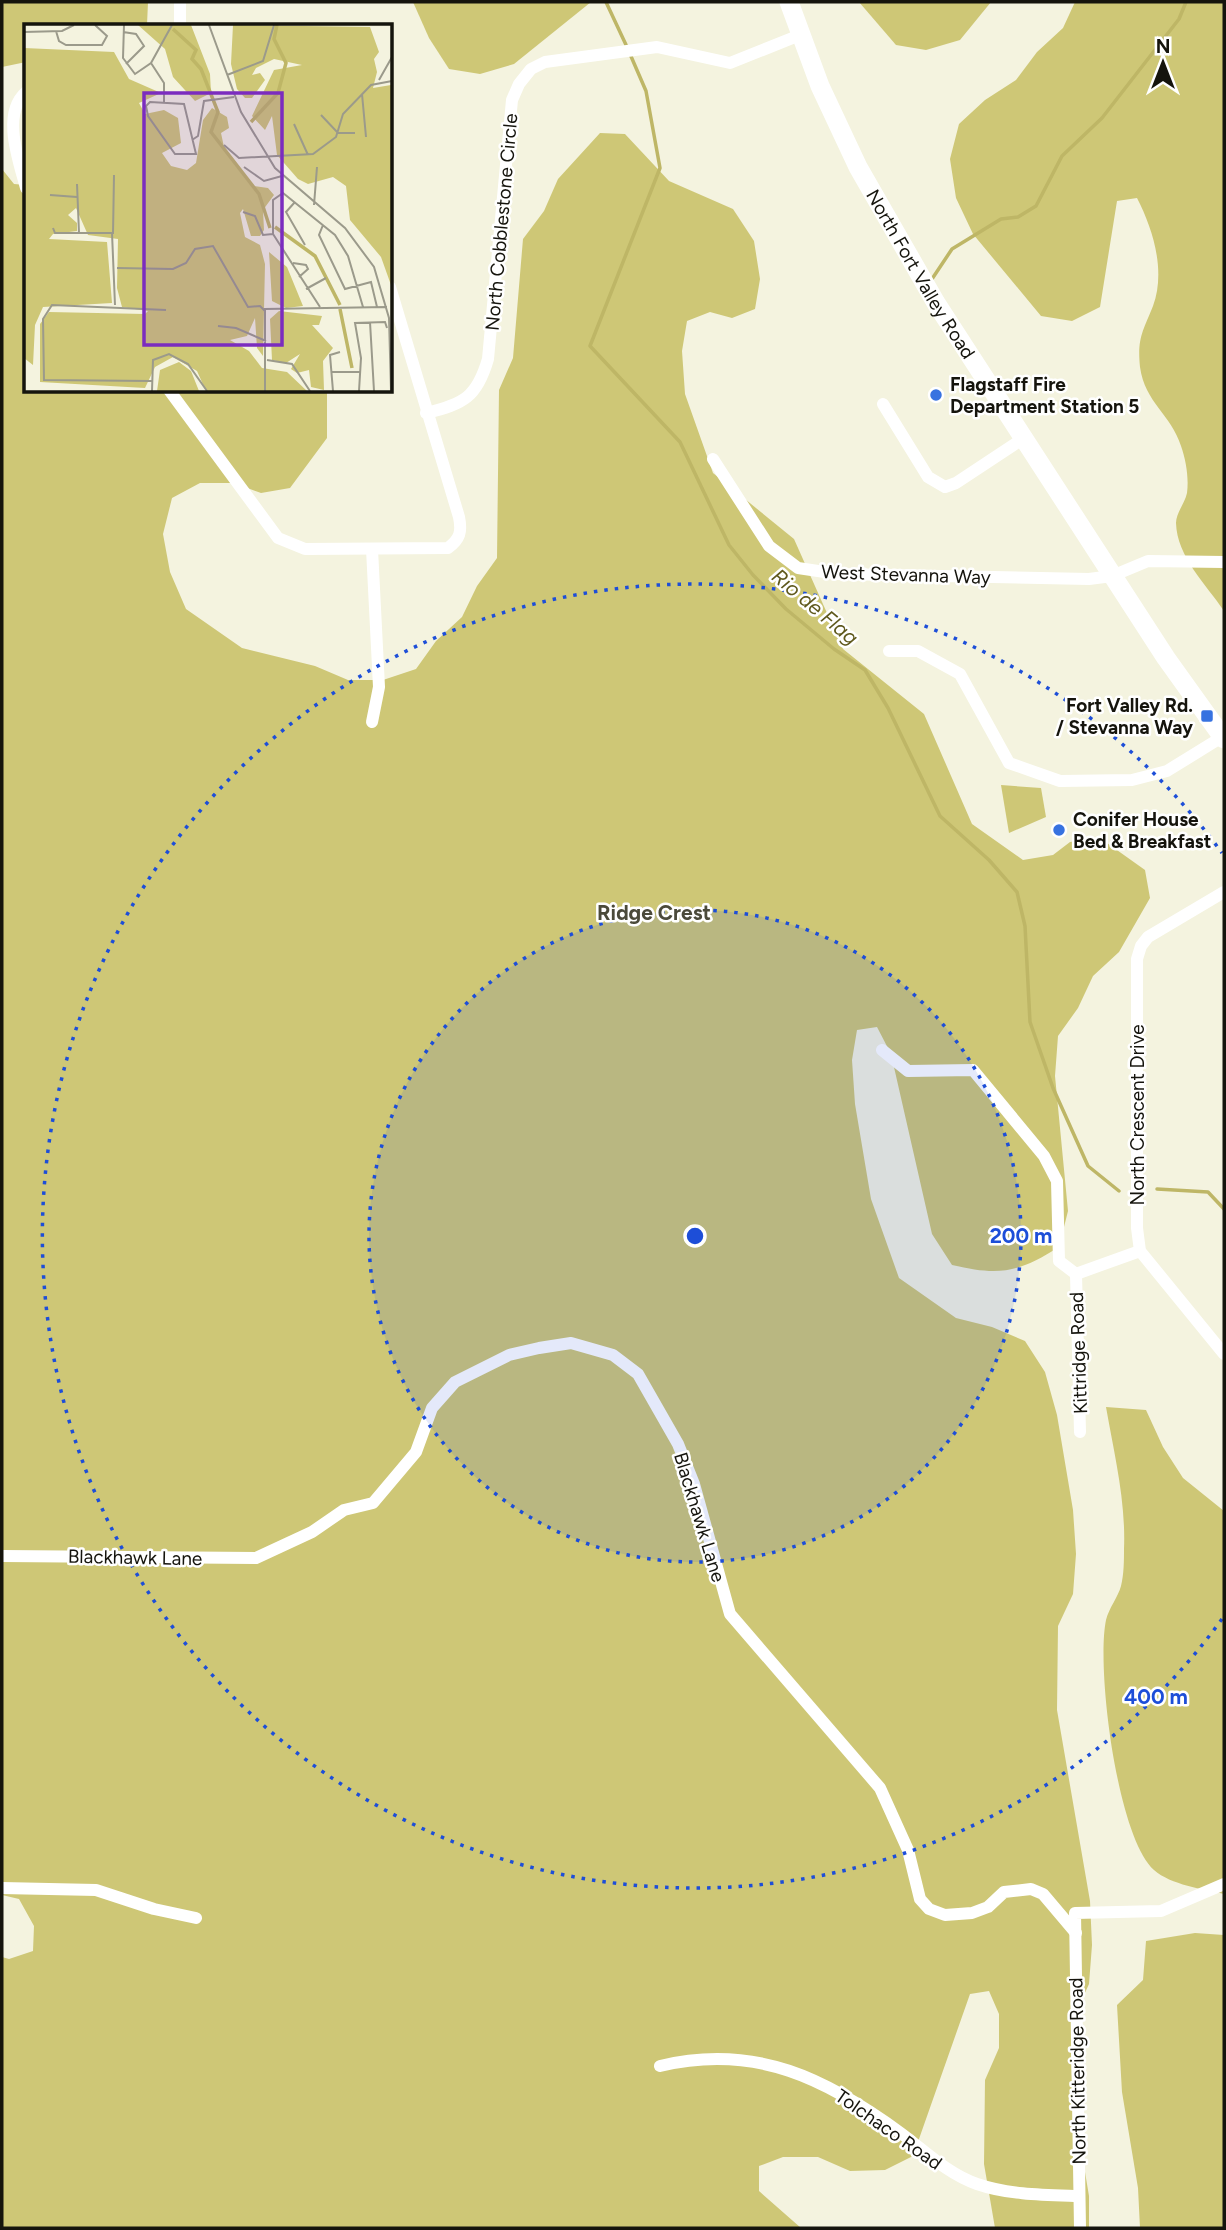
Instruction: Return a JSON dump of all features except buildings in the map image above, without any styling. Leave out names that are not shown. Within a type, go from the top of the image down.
[{"type":"main road","name":"North Fort Valley Road","points":[[789,2],[800,35],[873,197],[936,303],[1112,576],[1223,738]]},
{"type":"street","points":[[180,2],[180,24]]},
{"type":"street","name":"North Cobblestone Circle","points":[[426,413],[449,408],[471,397],[482,380],[488,359],[512,100],[519,84],[531,69],[545,62],[657,47],[730,63],[800,35]]},
{"type":"street","points":[[24,96],[14,113],[13,130],[24,179]]},
{"type":"street","points":[[170,392],[278,538],[304,549],[448,548],[458,540],[461,528],[459,517],[392,294]]},
{"type":"street","points":[[883,404],[928,477],[944,487],[956,483],[1024,438]]},
{"type":"street","name":"West Stevanna Way","points":[[713,458],[769,546],[798,568],[838,573],[1089,579],[1112,576],[1148,561],[1224,562]]},
{"type":"street","points":[[372,549],[379,687],[372,722]]},
{"type":"street","points":[[889,651],[918,651],[960,674],[1009,762],[1060,781],[1132,780],[1167,771],[1223,738]]},
{"type":"street","name":"North Crescent Drive","points":[[1140,1251],[1137,1228],[1138,959],[1141,946],[1148,937],[1224,892]]},
{"type":"street","points":[[882,1050],[908,1071],[973,1070],[1044,1156],[1057,1181],[1059,1261],[1076,1274],[1140,1251],[1224,1354]]},
{"type":"street","name":"Kittridge Road","points":[[1076,1274],[1080,1432]]},
{"type":"street","name":"Blackhawk Lane","points":[[2,1556],[256,1558],[312,1532],[344,1510],[373,1503],[416,1452],[432,1408],[455,1382],[509,1355],[539,1348],[571,1343],[613,1355],[638,1374],[678,1444],[694,1483],[730,1614],[880,1788],[903,1839],[920,1899],[929,1909],[945,1915],[972,1913],[988,1907],[1004,1892],[1031,1889],[1043,1894],[1076,1933]]},
{"type":"street","name":"North Kitteridge Road","points":[[1080,2228],[1075,1913],[1161,1911],[1224,1884]]},
{"type":"street","points":[[2,1888],[96,1890],[154,1909],[196,1917]]},
{"type":"street","name":"Tolchaco Road","points":[[660,2066],[730,2059],[770,2065],[807,2076],[870,2111],[947,2170],[978,2185],[1027,2194],[1078,2196]]},
{"type":"shaded area","points":[[2,2],[148,2],[147,24],[24,24],[24,62],[2,67]]},
{"type":"shaded area","points":[[413,2],[591,2],[514,64],[480,74],[449,69],[429,38]]},
{"type":"shaded area","points":[[859,2],[991,2],[960,40],[926,50],[896,45]]},
{"type":"shaded area","points":[[1075,2],[1224,2],[1224,611],[1181,547],[1176,523],[1187,493],[1184,457],[1177,435],[1147,390],[1140,367],[1140,342],[1157,293],[1158,265],[1153,237],[1137,198],[1117,201],[1100,307],[1072,321],[1041,316],[973,234],[956,198],[950,159],[959,124],[985,100],[1016,80],[1037,52],[1063,28]]},
{"type":"shaded area","points":[[600,133],[625,134],[669,181],[733,209],[754,241],[760,279],[755,309],[732,318],[710,312],[687,321],[682,351],[685,394],[713,473],[794,539],[843,649],[924,714],[972,824],[1023,860],[1053,855],[1070,842],[1100,838],[1145,870],[1150,898],[1119,952],[1093,976],[1078,1008],[1058,1036],[1055,1076],[1068,1211],[1059,1247],[1032,1262],[1008,1270],[983,1270],[952,1265],[932,1234],[891,1054],[877,1027],[857,1030],[852,1060],[855,1104],[871,1199],[899,1278],[956,1318],[992,1327],[1025,1341],[1045,1372],[1057,1415],[1073,1510],[1076,1554],[1073,1594],[1058,1626],[1057,1710],[1090,1901],[1092,1945],[1089,1984],[1074,2017],[1071,2056],[1073,2100],[1089,2196],[1089,2228],[995,2228],[984,2164],[985,2080],[999,2048],[999,2014],[989,1991],[970,1994],[913,2156],[885,2170],[850,2171],[818,2157],[783,2157],[759,2166],[759,2191],[801,2228],[2,2228],[2,1957],[9,1959],[33,1951],[34,1926],[19,1899],[2,1895],[2,169],[14,184],[24,185],[24,392],[327,392],[327,438],[290,488],[261,493],[234,483],[200,483],[172,498],[163,534],[170,572],[186,609],[242,648],[315,666],[348,680],[383,680],[416,669],[436,641],[462,617],[477,586],[497,558],[499,390],[513,358],[523,239],[544,211],[558,179]]},
{"type":"shaded area","points":[[1001,785],[1041,788],[1046,817],[1009,833]]},
{"type":"shaded area","points":[[1106,1407],[1146,1410],[1163,1447],[1183,1478],[1224,1511],[1224,1894],[1178,1883],[1154,1870],[1141,1852],[1129,1824],[1120,1789],[1107,1711],[1104,1643],[1106,1620],[1122,1581],[1124,1531],[1119,1477]]},
{"type":"shaded area","points":[[1195,1933],[1224,1935],[1224,2228],[1140,2228],[1138,2188],[1122,2092],[1117,2005],[1143,1980],[1146,1941]]},
{"type":"waterway","name":"Rio de Flag","points":[[606,2],[627,47]]},
{"type":"waterway","points":[[932,279],[952,249],[1001,219],[1018,217],[1036,206],[1062,156],[1102,118],[1179,19],[1186,2]]},
{"type":"waterway","name":"Rio de Flag","points":[[630,54],[646,91],[660,168],[590,346],[680,442],[729,545],[753,575],[786,609],[834,649],[865,670],[888,708],[940,816],[989,860],[1017,892],[1025,926],[1030,1022],[1053,1088],[1088,1166],[1119,1191]]},
{"type":"waterway","name":"Rio de Flag","points":[[1157,1189],[1208,1192],[1224,1209]]},
{"type":"place","name":"Flagstaff Fire Department Station 5","points":[[936,395]]},
{"type":"place","name":"Fort Valley Rd. / Stevanna Way","points":[[1207,716]]},
{"type":"place","name":"Conifer House Bed & Breakfast","points":[[1059,830]]},
{"type":"district","name":"Ridge Crest","points":[[654,913]]}]
